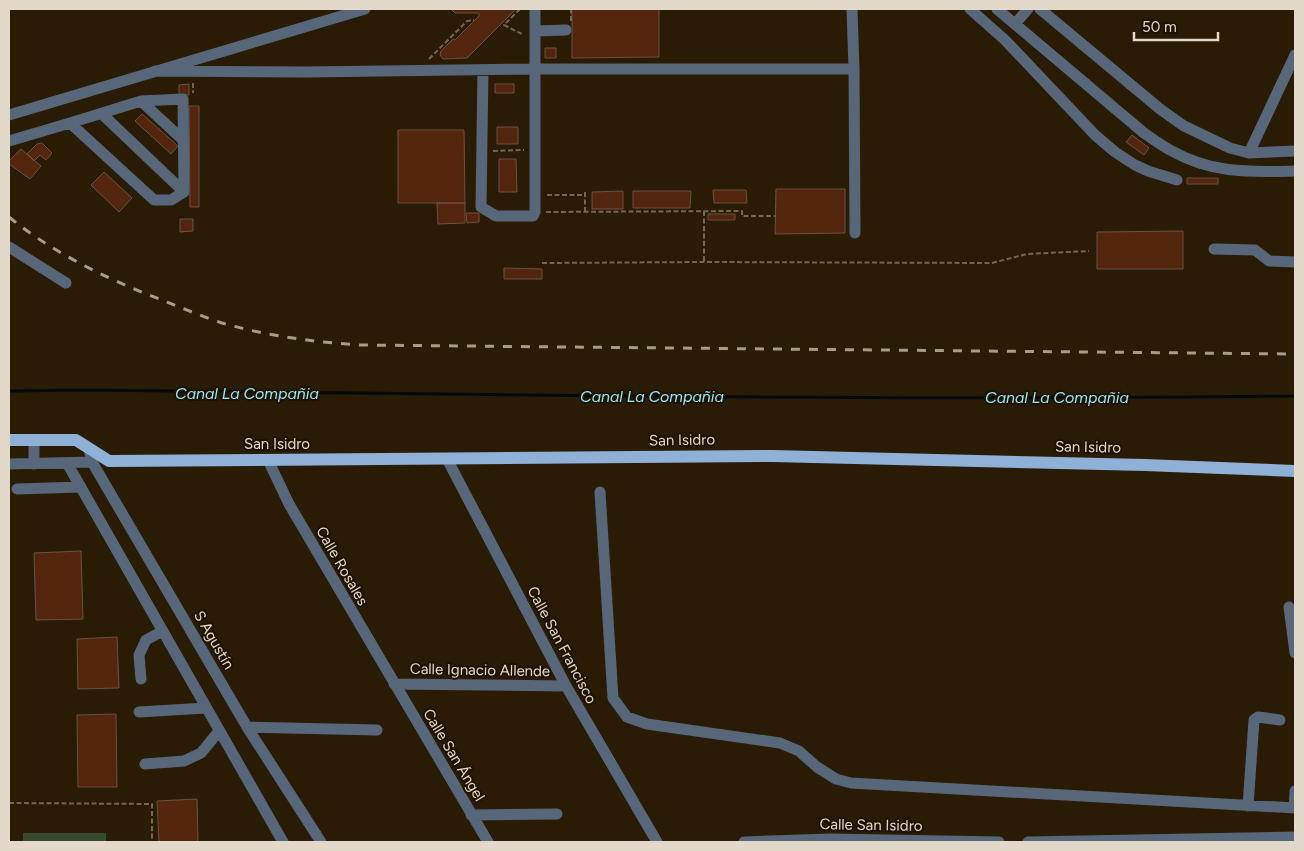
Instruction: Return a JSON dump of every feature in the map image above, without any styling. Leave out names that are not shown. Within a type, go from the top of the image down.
[{"type":"main road","points":[[9,440],[34,440]]},
{"type":"main road","name":"San Isidro","points":[[34,440],[76,440],[109,461],[772,456],[1145,465],[1295,471]]},
{"type":"street","points":[[9,115],[155,71],[303,21],[365,9]]},
{"type":"street","points":[[469,207],[481,207],[496,216],[533,216],[535,212],[535,9]]},
{"type":"street","points":[[852,9],[855,233]]},
{"type":"street","points":[[970,9],[1005,40],[1095,134],[1115,152],[1141,168],[1178,180]]},
{"type":"street","points":[[997,9],[1144,133],[1171,150],[1202,164],[1224,170],[1246,172],[1295,171]]},
{"type":"street","points":[[1015,24],[1028,9]]},
{"type":"street","points":[[1040,9],[1152,102],[1184,126],[1230,148],[1249,153],[1295,151]]},
{"type":"street","points":[[535,31],[566,30]]},
{"type":"street","points":[[1249,153],[1295,56]]},
{"type":"street","points":[[155,71],[854,69]]},
{"type":"street","points":[[481,207],[483,70]]},
{"type":"street","points":[[9,141],[141,101],[183,99],[184,192]]},
{"type":"street","points":[[141,101],[183,140]]},
{"type":"street","points":[[102,114],[184,192]]},
{"type":"street","points":[[70,123],[154,200],[171,200],[184,192]]},
{"type":"street","points":[[9,248],[66,283]]},
{"type":"street","points":[[1214,249],[1255,250],[1269,260],[1295,262]]},
{"type":"street","points":[[34,440],[34,464]]},
{"type":"street","name":"S Agustín","points":[[89,449],[92,462],[247,727],[321,842]]},
{"type":"street","name":"Calle San Francisco","points":[[447,459],[566,686],[657,842]]},
{"type":"street","name":"Calle Rosales","points":[[268,460],[289,504],[394,684]]},
{"type":"street","points":[[9,464],[92,462]]},
{"type":"street","points":[[67,463],[283,842]]},
{"type":"street","points":[[17,489],[81,487]]},
{"type":"street","points":[[600,492],[614,698],[627,717],[647,724],[780,743],[799,751],[817,767],[836,779],[851,783],[1295,808],[1295,791]]},
{"type":"street","points":[[1289,607],[1295,653]]},
{"type":"street","points":[[141,679],[139,655],[146,640],[163,631]]},
{"type":"street","name":"Calle Ignacio Allende","points":[[394,684],[566,686]]},
{"type":"street","name":"Calle San Ángel","points":[[394,684],[488,842]]},
{"type":"street","points":[[139,712],[206,708]]},
{"type":"street","points":[[1248,806],[1254,720],[1258,717],[1280,720]]},
{"type":"street","points":[[247,727],[377,730]]},
{"type":"street","points":[[145,764],[184,761],[201,753],[220,731]]},
{"type":"street","points":[[472,815],[557,814]]},
{"type":"street","points":[[1028,842],[1295,837]]},
{"type":"street","name":"Calle San Isidro","points":[[744,842],[999,842]]},
{"type":"path","points":[[520,9],[504,25],[523,35]]},
{"type":"path","points":[[428,60],[467,21],[474,20]]},
{"type":"path","points":[[492,151],[528,150]]},
{"type":"path","points":[[585,192],[585,212]]},
{"type":"path","points":[[544,195],[585,196]]},
{"type":"path","points":[[704,211],[704,262]]},
{"type":"path","points":[[535,212],[742,211],[742,216],[776,216]]},
{"type":"path","points":[[542,263],[992,263],[1027,254],[1089,251]]},
{"type":"path","points":[[9,803],[152,804],[152,842]]},
{"type":"green space","points":[[23,833],[106,833],[106,842],[23,842]]},
{"type":"building","points":[[451,9],[516,9],[467,58],[443,59],[440,55],[441,51],[479,16],[479,13],[455,13]]},
{"type":"building","points":[[572,9],[659,9],[659,57],[572,58]]},
{"type":"building","points":[[545,48],[556,48],[556,58],[545,58]]},
{"type":"building","points":[[189,84],[189,95],[179,95],[179,85]]},
{"type":"building","points":[[495,84],[514,84],[514,93],[495,93]]},
{"type":"building","points":[[189,106],[199,106],[199,207],[190,207]]},
{"type":"building","points":[[142,114],[178,146],[171,154],[135,121]]},
{"type":"building","points":[[497,127],[518,127],[518,144],[497,144]]},
{"type":"building","points":[[398,130],[464,130],[465,203],[398,203]]},
{"type":"building","points":[[1132,135],[1149,148],[1144,155],[1126,142]]},
{"type":"building","points":[[42,143],[52,153],[46,160],[40,155],[34,161],[27,154],[37,144]]},
{"type":"building","points":[[21,149],[41,166],[30,179],[9,164],[9,161]]},
{"type":"building","points":[[499,159],[516,159],[517,192],[499,192]]},
{"type":"building","points":[[104,172],[132,198],[119,212],[91,185]]},
{"type":"building","points":[[1187,178],[1218,178],[1218,184],[1187,184]]},
{"type":"building","points":[[776,189],[845,189],[845,233],[775,234]]},
{"type":"building","points":[[713,190],[746,190],[747,203],[714,203]]},
{"type":"building","points":[[623,191],[623,209],[592,209],[592,192]]},
{"type":"building","points":[[633,191],[691,191],[690,208],[633,208]]},
{"type":"building","points":[[437,203],[465,203],[465,223],[438,224]]},
{"type":"building","points":[[466,213],[479,213],[479,222],[467,223]]},
{"type":"building","points":[[708,214],[735,214],[735,220],[708,220]]},
{"type":"building","points":[[180,219],[193,219],[193,231],[180,232]]},
{"type":"building","points":[[1183,231],[1183,269],[1097,269],[1097,232]]},
{"type":"building","points":[[504,268],[542,269],[542,279],[504,279]]},
{"type":"building","points":[[81,551],[83,619],[36,620],[34,553]]},
{"type":"building","points":[[117,637],[119,688],[78,689],[77,639]]},
{"type":"building","points":[[116,714],[117,787],[78,787],[77,715]]},
{"type":"building","points":[[197,799],[198,842],[159,842],[157,801]]},
{"type":"waterway","name":"Canal La Compañia","points":[[9,391],[81,390],[992,398],[1295,396]]},
{"type":"railway","points":[[9,217],[56,250],[126,286],[239,328],[291,338],[325,342],[360,345],[1295,354]]}]
